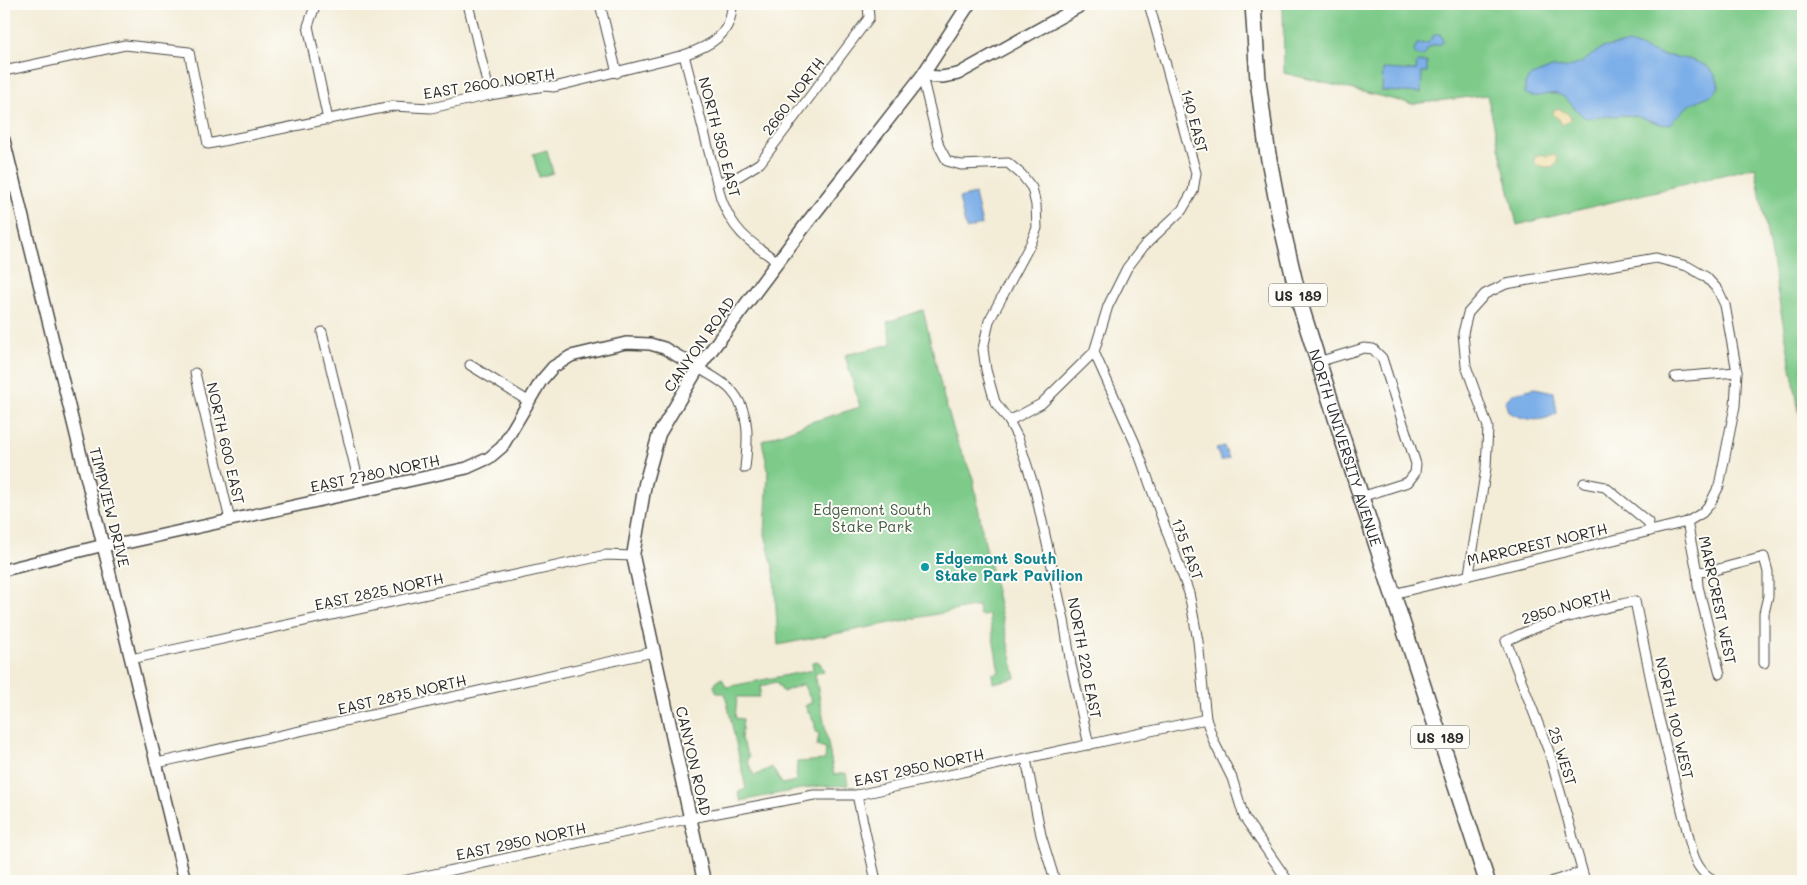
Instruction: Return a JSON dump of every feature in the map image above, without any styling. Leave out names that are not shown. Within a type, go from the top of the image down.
[{"type":"highway","name":"NORTH UNIVERSITY AVENUE","points":[[1253,4],[1258,80],[1272,177],[1293,276],[1361,497],[1487,881]]},
{"type":"main road","name":"CANYON ROAD","points":[[704,881],[633,556],[644,484],[659,434],[698,368],[922,76],[969,4]]},
{"type":"street","points":[[468,4],[490,95]]},
{"type":"street","points":[[600,4],[617,73]]},
{"type":"street","name":"EAST 2600 NORTH","points":[[4,71],[125,45],[189,52],[208,144],[392,106],[431,108],[490,95],[545,86],[554,87],[617,73],[684,55],[704,48],[714,42],[723,32],[729,20],[732,4]]},
{"type":"street","name":"2660 NORTH","points":[[717,183],[739,176],[760,163],[869,18],[868,4]]},
{"type":"street","points":[[922,76],[942,78],[958,74],[1084,4]]},
{"type":"street","name":"140 EAST","points":[[1094,352],[1108,306],[1127,268],[1144,246],[1182,210],[1193,190],[1196,173],[1149,4]]},
{"type":"street","points":[[315,6],[308,26],[328,120]]},
{"type":"street","name":"NORTH 350 EAST","points":[[684,55],[727,215],[745,237],[778,262]]},
{"type":"street","name":"NORTH 220 EAST","points":[[922,76],[939,146],[947,161],[961,165],[1008,163],[1022,175],[1032,188],[1036,205],[1037,228],[1031,243],[989,321],[984,349],[986,370],[995,402],[1009,420],[1018,438],[1035,490],[1089,745]]},
{"type":"street","name":"TIMPVIEW DRIVE","points":[[4,140],[10,188],[104,545],[185,881]]},
{"type":"street","name":"MARRCREST WEST","points":[[1469,574],[1486,468],[1488,427],[1466,366],[1462,333],[1468,313],[1485,294],[1506,284],[1656,258],[1687,266],[1706,277],[1718,290],[1725,305],[1737,372],[1735,406],[1719,486],[1710,504],[1702,513],[1687,522],[1698,586],[1720,674]]},
{"type":"street","points":[[322,332],[361,491]]},
{"type":"street","name":"EAST 2780 NORTH","points":[[4,570],[104,545],[126,543],[480,464],[502,447],[528,401],[548,372],[561,361],[571,356],[626,343],[650,344],[664,348],[698,368]]},
{"type":"street","points":[[1318,362],[1364,348],[1373,349],[1382,358],[1416,464],[1415,473],[1408,482],[1361,497]]},
{"type":"street","points":[[1009,420],[1041,404],[1094,352]]},
{"type":"street","name":"175 EAST","points":[[1094,352],[1135,442],[1189,593],[1198,641],[1206,719],[1214,742],[1232,778],[1244,817],[1288,881]]},
{"type":"street","points":[[470,365],[528,401]]},
{"type":"street","points":[[698,368],[730,390],[740,403],[747,422],[748,441],[745,468]]},
{"type":"street","points":[[1675,377],[1737,372]]},
{"type":"street","name":"NORTH 600 EAST","points":[[195,373],[230,520]]},
{"type":"street","points":[[1584,483],[1605,487],[1648,522],[1650,531]]},
{"type":"street","name":"MARRCREST NORTH","points":[[1393,594],[1687,522]]},
{"type":"street","name":"EAST 2825 NORTH","points":[[132,659],[606,555],[633,556]]},
{"type":"street","points":[[1697,572],[1764,557],[1768,572],[1768,596],[1764,614],[1764,663]]},
{"type":"street","name":"2950 NORTH","points":[[1506,641],[1527,630],[1573,616],[1635,601]]},
{"type":"street","name":"NORTH 100 WEST","points":[[1635,601],[1658,715],[1696,862],[1706,875],[1716,881]]},
{"type":"street","name":"25 WEST","points":[[1506,641],[1549,752],[1585,881]]},
{"type":"street","name":"EAST 2875 NORTH","points":[[157,764],[653,652]]},
{"type":"street","name":"EAST 2950 NORTH","points":[[402,881],[691,818],[814,795],[857,795],[1206,719]]},
{"type":"street","points":[[1026,759],[1041,835],[1055,881]]},
{"type":"street","points":[[857,795],[876,881]]},
{"type":"street","points":[[1553,881],[1582,872]]},
{"type":"green space","points":[[1283,4],[1803,4],[1803,434],[1755,167],[1517,225],[1487,95],[1412,104],[1284,73]]},
{"type":"green space","points":[[547,150],[553,173],[539,177],[533,154]]},
{"type":"green space","name":"Edgemont South Stake Park","points":[[923,310],[944,398],[957,441],[973,478],[983,535],[1016,678],[993,683],[992,674],[999,672],[989,615],[982,616],[979,614],[978,606],[778,645],[774,572],[765,534],[768,470],[762,441],[811,422],[860,407],[845,355],[892,344],[887,322]]},
{"type":"green space","points":[[817,661],[820,663],[824,671],[815,674],[834,775],[846,773],[848,785],[811,787],[741,801],[738,792],[746,789],[725,693],[717,693],[714,686],[722,678],[726,687],[813,670],[812,662]],"holes":[[[776,682],[783,692],[803,684],[812,702],[805,706],[815,724],[815,732],[819,733],[817,746],[826,748],[825,760],[797,762],[796,781],[782,784],[772,767],[754,776],[747,760],[749,757],[741,739],[743,719],[735,718],[737,697],[759,697],[761,686]]]},
{"type":"sand","points":[[1558,108],[1570,115],[1571,119],[1562,125],[1559,119],[1554,116],[1553,111]]},
{"type":"sand","points":[[1541,154],[1547,156],[1554,154],[1557,158],[1557,163],[1552,168],[1536,165],[1535,157]]},
{"type":"water","points":[[1440,34],[1443,40],[1441,44],[1428,48],[1424,56],[1417,56],[1414,51],[1417,44],[1428,43],[1434,35]]},
{"type":"water","points":[[1632,44],[1658,54],[1695,61],[1711,70],[1716,77],[1719,87],[1713,94],[1689,105],[1670,124],[1665,125],[1625,115],[1586,118],[1569,101],[1557,94],[1533,96],[1525,93],[1525,84],[1529,77],[1552,68],[1569,67],[1581,63],[1602,48]]},
{"type":"water","points":[[1417,62],[1427,62],[1427,72],[1422,72],[1421,93],[1382,91],[1383,69],[1416,71]]},
{"type":"water","points":[[975,194],[982,225],[966,229],[959,198]]},
{"type":"water","points":[[1535,388],[1554,392],[1557,413],[1545,419],[1532,420],[1508,412],[1505,401],[1514,393]]},
{"type":"water","points":[[1224,446],[1229,458],[1221,461],[1216,449]]},
{"type":"place","name":"Edgemont South Stake Park Pavilion","points":[[925,567]]}]
